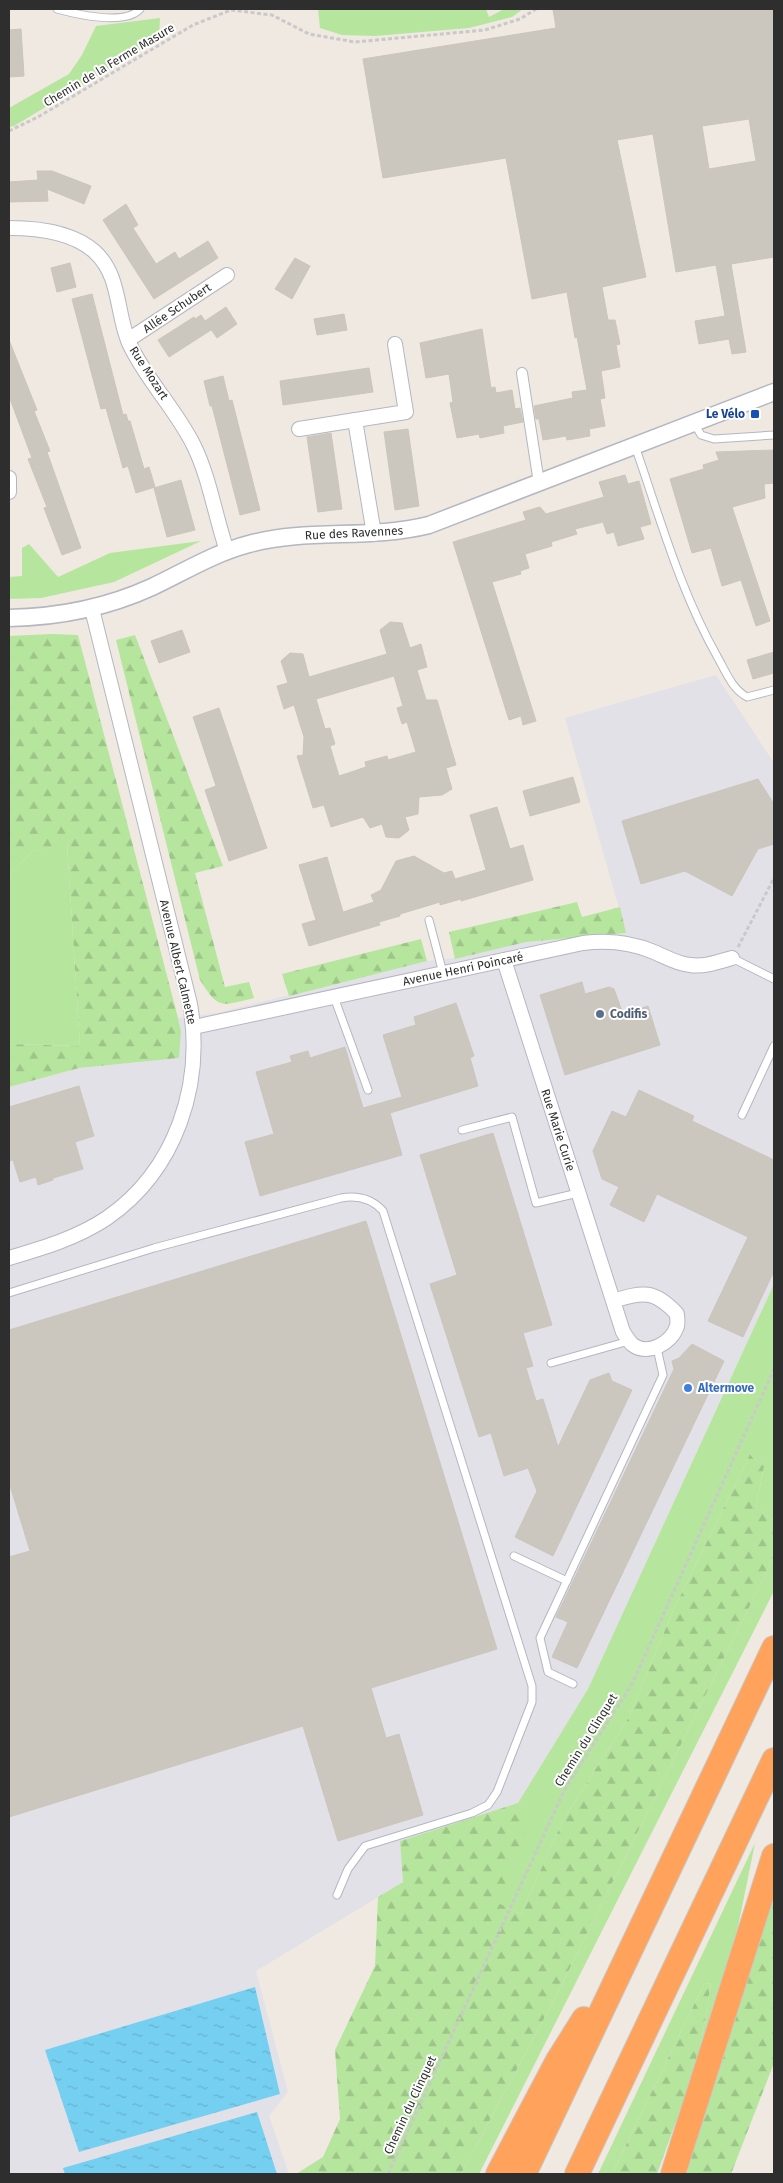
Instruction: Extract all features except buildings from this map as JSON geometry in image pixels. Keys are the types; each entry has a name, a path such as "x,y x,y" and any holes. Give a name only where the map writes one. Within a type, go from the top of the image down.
{"highway":[{"path":"524,2174 774,1648"},
{"path":"577,2174 774,1760"},
{"path":"674,2174 774,1856"},
{"path":"498,2174 569,2041 622,1967"}],"street":[{"name":"Rue Mozart","path":"9,228 38,229 78,241 94,251 112,277 128,340 135,356 193,444 201,461 227,551"},
{"name":"Allée Schubert","path":"128,340 227,275"},
{"path":"299,429 406,412 395,344"},
{"path":"522,374 539,483"},
{"name":"Rue des Ravennes","path":"9,618 51,616 92,609 150,588 227,551 280,538 399,532 429,526 774,392"},
{"path":"355,420 374,534"},
{"path":"9,478 9,492"},
{"name":"Avenue Albert Calmette","path":"9,1258 64,1241 92,1227 119,1208 151,1175 174,1138 186,1106 194,1068 194,1027 92,609"},
{"name":"Avenue Henri Poincaré","path":"194,1027 597,941 632,945 682,964 700,966 732,958"},
{"name":"Rue Marie Curie","path":"504,960 623,1332 629,1340"},
{"path":"613,1301 641,1293 665,1300 677,1314 677,1325 670,1338 657,1348 645,1349 633,1345 629,1340"}],"lane":[{"path":"57,9 84,12 102,17 131,15 140,9"},
{"path":"694,423 701,435 711,438 774,435"},
{"path":"635,446 685,595 724,669 737,689 747,697 774,690"},
{"path":"429,920 443,973"},
{"path":"732,958 774,979"},
{"path":"334,996 368,1090"},
{"path":"742,1115 774,1046"},
{"path":"462,1130 512,1117 536,1203 578,1193"},
{"path":"9,1293 154,1248 341,1198 363,1198 378,1205 384,1211 529,1676 532,1702 497,1792 488,1804 472,1813 365,1846 348,1869 337,1895"},
{"path":"552,1363 629,1340"},
{"path":"573,1684 548,1672 540,1638 663,1375 657,1348"},
{"path":"514,1556 567,1581"}],"path":[{"path":"268,9 272,15"},
{"name":"Chemin de la Ferme Masure","path":"9,131 38,117 192,25 231,10 272,15 309,34 355,42 485,30 520,19 536,9"},
{"path":"732,958 774,878"},
{"name":"Chemin du Clinquet","path":"388,2174 565,1789 632,1684 774,1369"}],"shaded area":[{"path":"716,675 774,763 774,1284 588,1689 518,1803 400,1841 403,1882 256,1971 288,2092 269,2116 289,2174 9,2174 9,1087 79,1068 178,1058 181,1031 178,1018 217,1013 427,961 455,958 525,942 626,933 565,718"}],"green space":[{"path":"318,9 486,9 489,17 504,9 523,9 512,17 469,28 375,36 342,35 320,28"},
{"path":"160,18 159,39 14,126 9,127 9,108 69,74 82,55 96,26"},
{"path":"201,541 114,582 41,598 9,599 9,577 22,576 22,548 29,544 58,577 110,553"},
{"path":"78,635 178,1018 181,1031 179,1058 79,1068 9,1087 9,1044 80,1046 67,844 33,851 9,875 9,636"},
{"path":"135,635 223,866 195,873 225,987 249,982 254,998 234,1003 222,1003 212,997 200,980 116,640"},
{"path":"67,843 80,1046 9,1044 9,875 33,851"},
{"path":"577,902 582,917 620,907 626,933 526,942 455,959 449,932"},
{"path":"421,939 427,961 289,996 282,974"},
{"path":"774,1284 774,1521 756,1508 764,1466 750,1454 672,1613 629,1717 563,1820 521,1914 497,1903 529,1819 518,1803 588,1689"},
{"path":"750,1454 764,1466 756,1508 774,1521 774,1557 555,1998 461,2174 296,2174 323,2157 340,2119 335,2050 375,1966 378,1897 403,1882 400,1841 518,1803 530,1819 498,1903 521,1914 563,1820 629,1717 672,1613"},
{"path":"774,1557 774,1591 479,2174 461,2174 555,1998"},
{"path":"755,1843 732,1956 698,2061 711,1983 704,1984 612,2174 598,2174"},
{"path":"774,1898 774,2063 731,2174 685,2174 758,1935"},
{"path":"711,1983 698,2061 657,2174 612,2174 704,1984"}],"water":[{"path":"255,1987 280,2094 79,2152 45,2050"},
{"path":"257,2112 277,2174 65,2174 63,2168"}],"place":[{"name":"Le Vélo","path":"755,414"},
{"name":"Codifis","path":"600,1014"},
{"name":"Altermove","path":"688,1388"}]}
